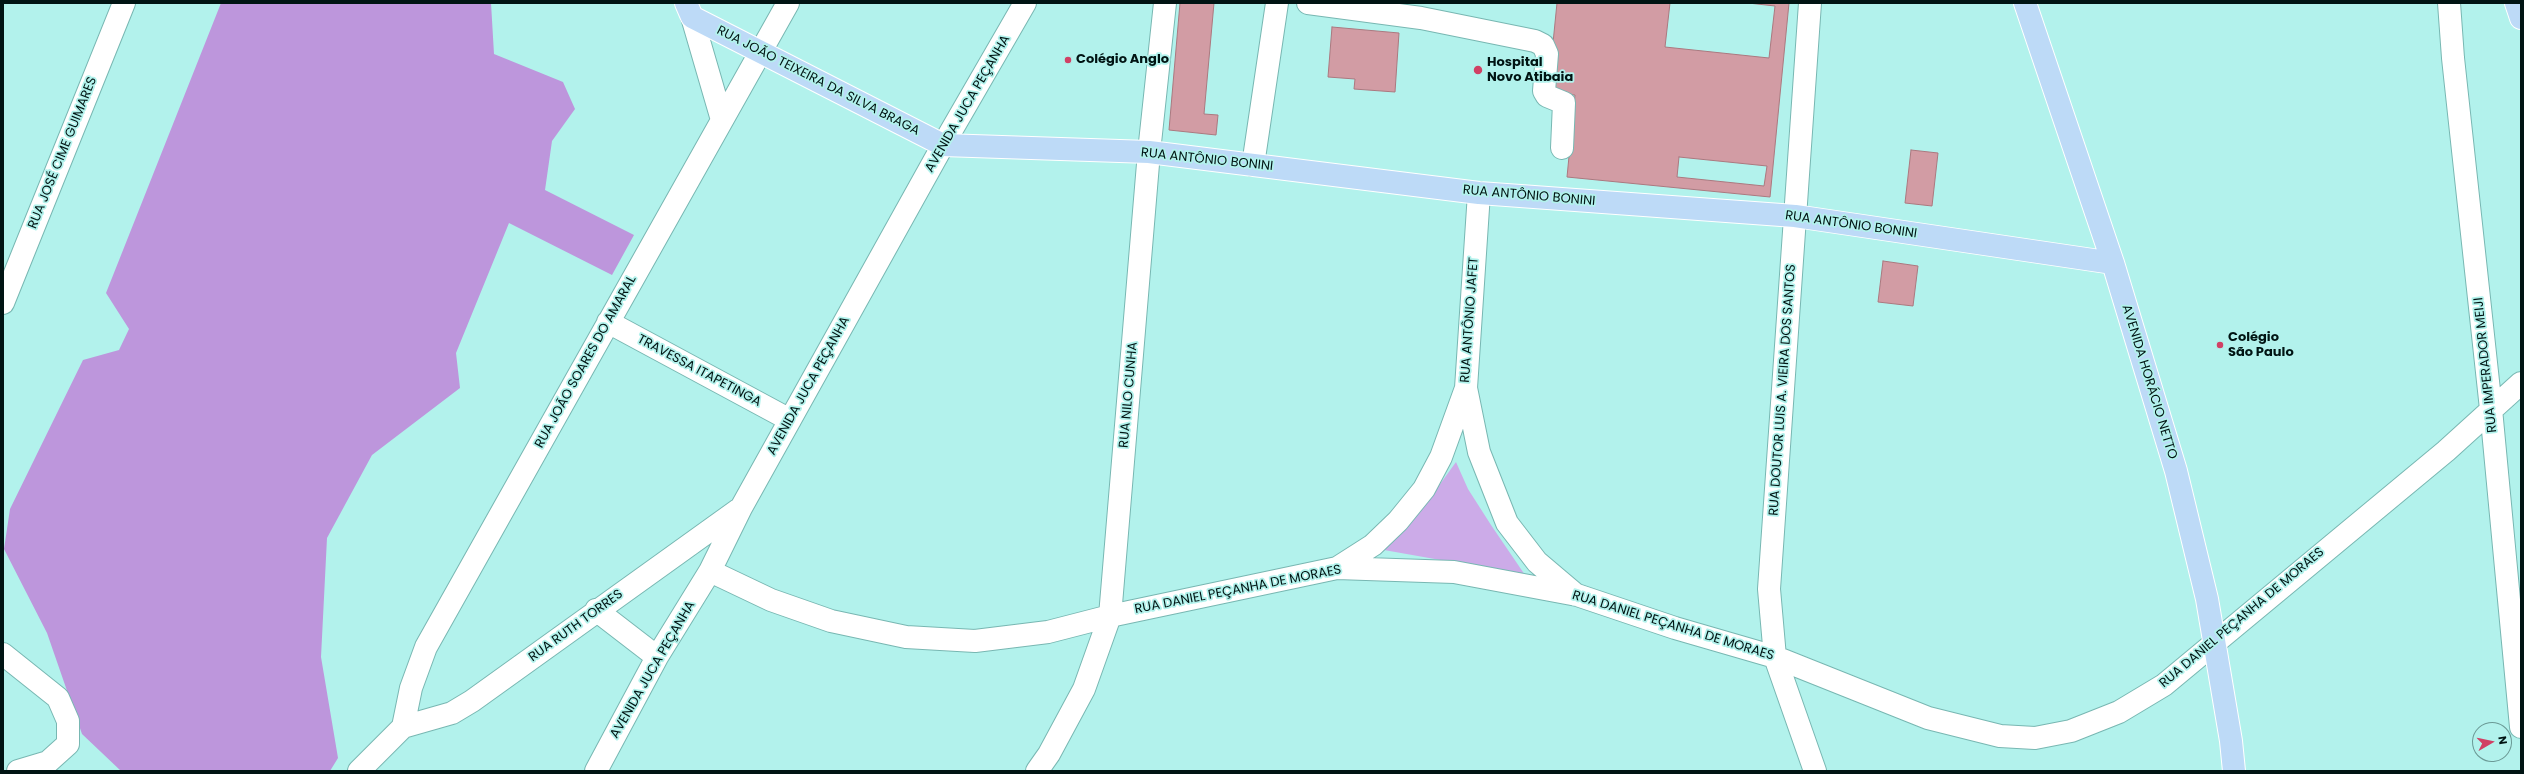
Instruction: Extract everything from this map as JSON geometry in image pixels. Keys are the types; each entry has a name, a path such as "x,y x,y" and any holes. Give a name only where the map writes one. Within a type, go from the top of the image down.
{"main road":[{"name":"AVENIDA HORÁCIO NETTO","path":"2025,3 2113,263 2176,471 2194,538 2214,642 2234,771"},
{"path":"2516,3 2521,18"},
{"name":"RUA JOÃO TEIXEIRA DA SILVA BRAGA","path":"689,10 762,51 943,145"},
{"name":"RUA ANTÔNIO BONINI","path":"943,145 1149,152 1479,193 1796,216 2113,263"}],"street":[{"name":"RUA JOSÉ CIME GUIMARES","path":"3,303 124,3"},
{"name":"RUA JOÃO SOARES DO AMARAL","path":"403,727 411,688 426,647 788,3"},
{"name":"AVENIDA JUCA PEÇANHA","path":"596,771 657,657 710,571 741,508 943,145 1025,3"},
{"name":"RUA NILO CUNHA","path":"1037,771 1084,689 1110,616 1149,152 1165,3"},
{"path":"1253,165 1277,3"},
{"path":"1308,3 1421,18 1535,41 1543,45 1547,54 1544,91 1547,96 1564,103 1562,148"},
{"name":"RUA DOUTOR LUIS A. VIEIRA DOS SANTOS","path":"1810,3 1769,589 1775,657 1814,771"},
{"name":"RUA IMPERADOR MEIJI","path":"2449,3 2453,58 2491,409 2521,727"},
{"path":"689,10 722,120"},
{"name":"RUA ANTÔNIO JAFET","path":"1337,568 1373,545 1398,521 1424,489 1441,458 1466,388 1479,193"},
{"name":"TRAVESSA ITAPETINGA","path":"608,322 790,420"},
{"name":"RUA DANIEL PEÇANHA DE MORAES","path":"710,571 770,600 824,619 906,637 975,641 1048,632 1110,616 1337,568 1454,572 1577,595 1675,628 1775,657 1928,718 2000,736 2035,738 2071,731 2119,712 2164,684 2191,664 2214,642 2446,451 2491,409 2521,384"},
{"path":"1466,388 1479,452 1507,523 1537,562 1577,595"},
{"path":"1441,458 1450,449 1458,446 1479,452"},
{"name":"RUA RUTH TORRES","path":"403,727 452,713 472,701 596,610 741,508"},
{"path":"596,610 657,657"},
{"path":"3,654 58,698 68,721 68,744 48,762 18,771"},
{"path":"359,771 403,727"}],"shaded area":[{"path":"221,3 491,3 494,54 563,82 575,109 552,141 545,190 634,235 612,275 509,223 456,353 460,388 372,455 327,538 321,657 338,758 330,771 121,771 82,734 47,633 4,549 10,509 83,360 119,350 129,329 106,293"},
{"path":"1456,462 1468,489 1525,575 1384,550 1430,498"}],"building":[{"path":"1180,3 1214,3 1204,114 1218,115 1216,135 1169,130"},
{"path":"1557,3 1789,3 1770,197 1567,177 1575,95 1548,93"},
{"path":"1670,3 1748,3 1775,6 1769,58 1665,47"},
{"path":"1332,27 1399,33 1395,92 1354,89 1355,79 1328,77"},
{"path":"1911,150 1938,153 1932,206 1905,203"},
{"path":"1679,157 1767,166 1764,186 1677,177"},
{"path":"1883,261 1918,266 1913,306 1878,302"}],"place":[{"name":"Colégio Anglo","path":"1068,60"},
{"name":"Hospital Novo Atibaia","path":"1478,70"},
{"name":"Colégio São Paulo","path":"2220,345"}]}
